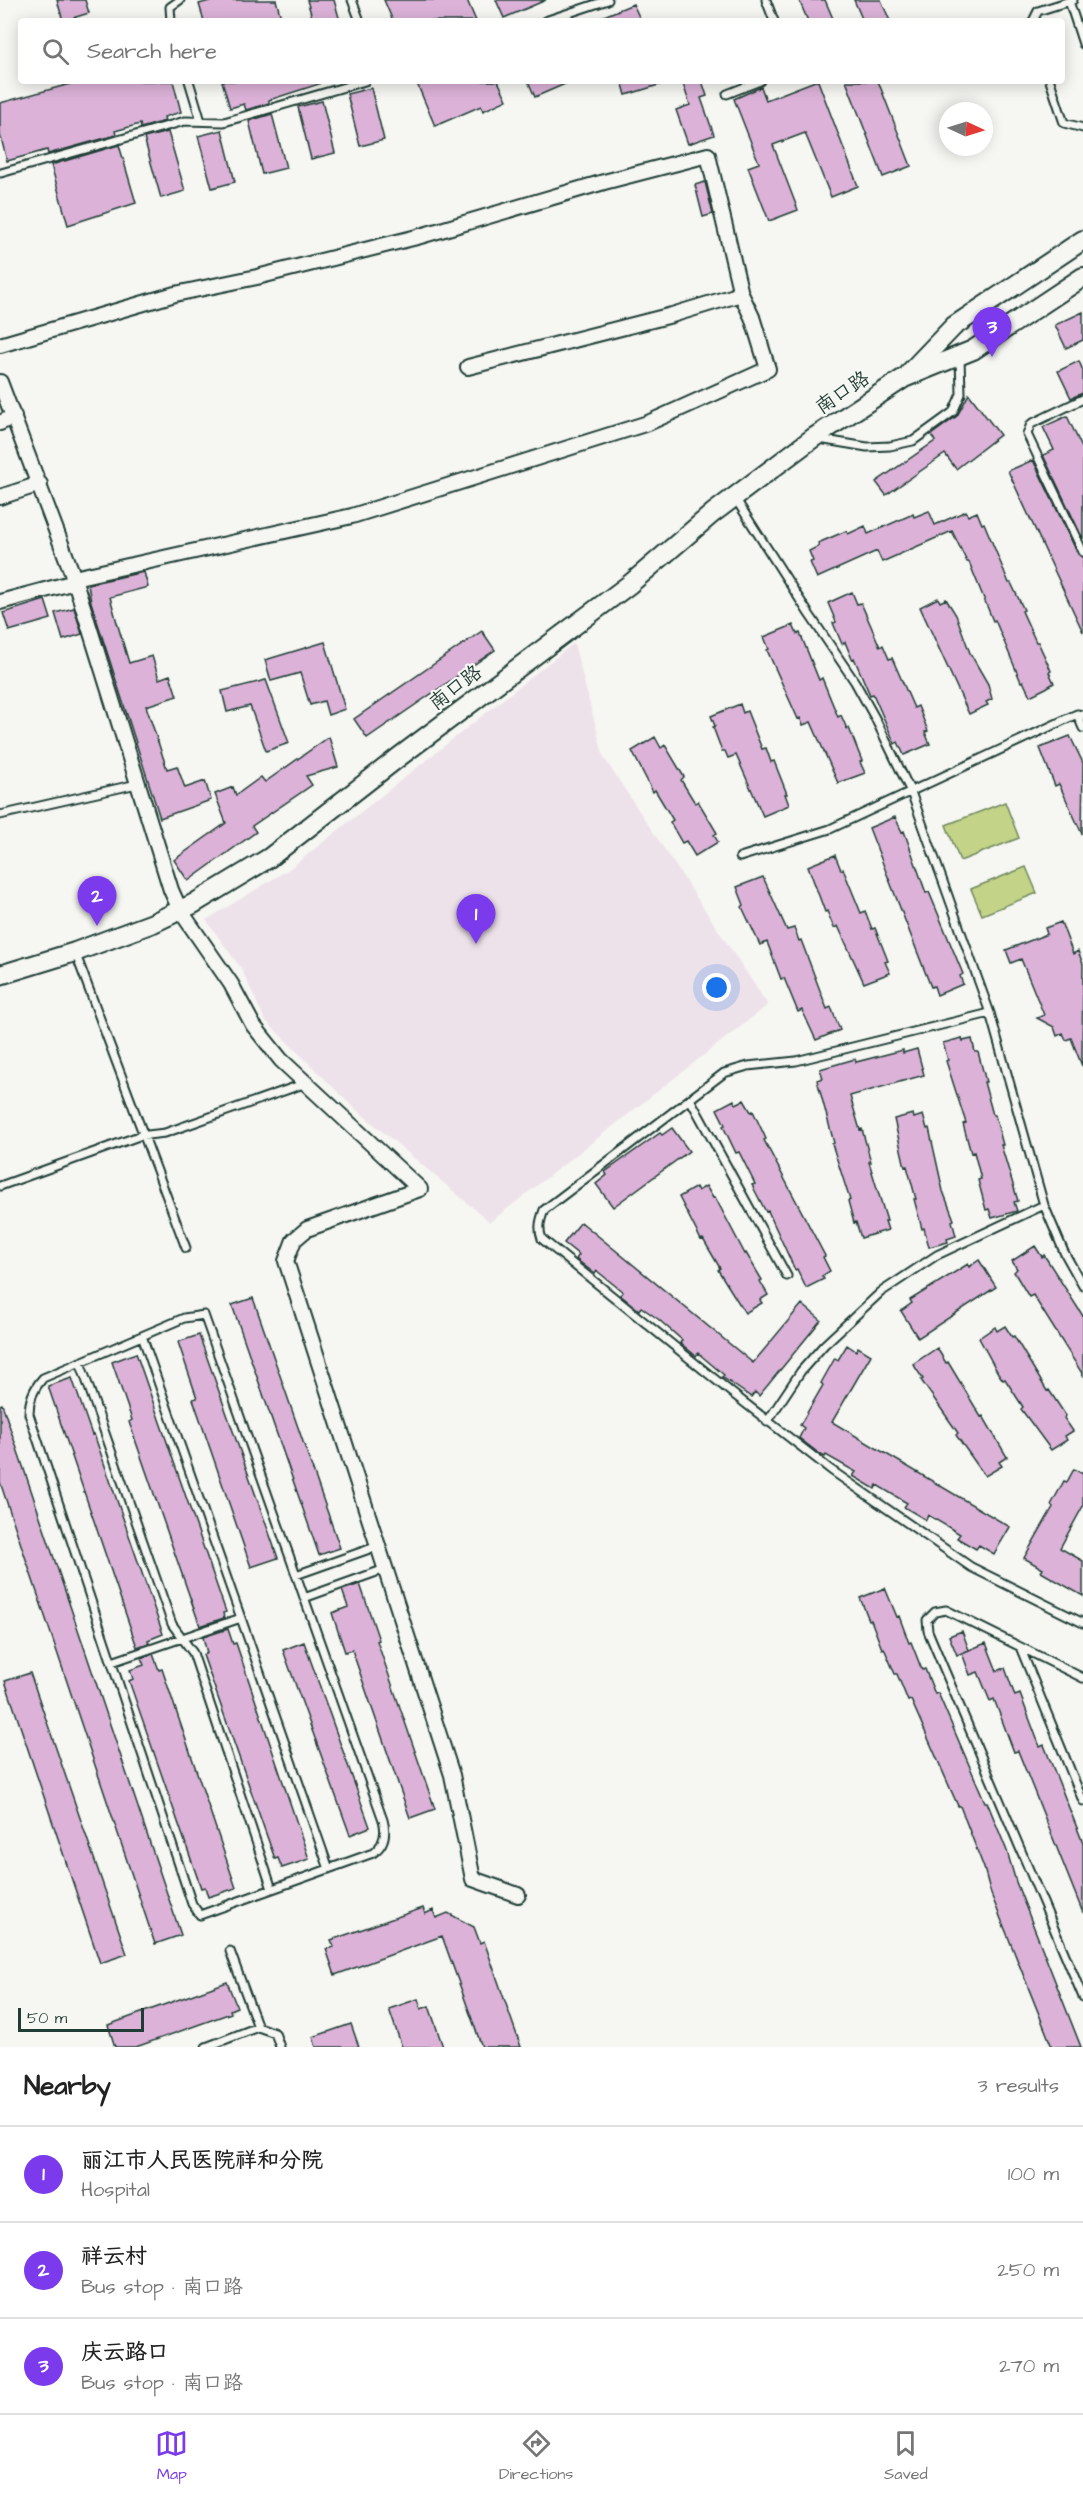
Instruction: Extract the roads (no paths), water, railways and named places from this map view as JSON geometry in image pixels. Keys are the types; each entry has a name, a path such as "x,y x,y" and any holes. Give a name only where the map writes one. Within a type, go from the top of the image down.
{"main road":[{"name":"南口路","path":"904,378 954,326 1083,240"},
{"name":"南口路","path":"0,975 75,952 153,923 232,882 304,833 399,757 630,584 735,496 813,438 904,378 973,350 1083,277"}],"street":[{"path":"0,345 175,294 257,277 417,237 604,182 708,155 741,294 752,317 768,369 648,423 352,516 75,580 0,602"},
{"path":"468,368 672,315 741,294"},
{"path":"0,382 75,580 137,784 171,890 180,910 231,984 253,1025 281,1060 420,1189 307,1229 294,1240 286,1261 452,1775 473,1879 518,1895"},
{"path":"0,423 14,416"},
{"path":"0,497 40,484"}],"lane":[{"path":"171,18 170,7 180,0"},
{"path":"352,0 359,18"},
{"path":"554,18 608,0"},
{"path":"766,0 773,18"},
{"path":"1034,18 1038,11 1071,1 1083,45"},
{"path":"190,84 201,121"},
{"path":"1,174 185,121 224,122 355,84"},
{"path":"727,94 752,84"},
{"path":"1051,84 1064,123 1083,128"},
{"path":"813,438 867,447 890,446 913,441 953,412 961,394 959,355"},
{"path":"1083,399 1031,424 1027,434 1083,552"},
{"path":"735,496 855,682 911,792 990,1013 1044,1205 1064,1251 1083,1286"},
{"path":"740,857 830,829 1080,714 1083,728"},
{"path":"0,815 137,784"},
{"path":"75,952 186,1248"},
{"path":"990,1013 796,1061 736,1069 724,1073 544,1210 540,1221 540,1233 542,1239 767,1422 831,1470 971,1567 1083,1623"},
{"path":"0,1186 144,1136 165,1133 306,1083"},
{"path":"690,1099 787,1276"},
{"path":"767,1422 801,1371 816,1353 849,1319 881,1292 937,1255 1044,1205"},
{"path":"204,1315 385,1827 384,1840 373,1853 200,1915 192,1904 29,1414 32,1394 43,1378 80,1362 184,1318 204,1315"},
{"path":"142,1336 329,1869"},
{"path":"80,1362 172,1624 193,1653 272,1889"},
{"path":"296,1575 378,1546"},
{"path":"304,1598 386,1569"},
{"path":"1083,1678 946,1611 935,1612 927,1620 928,1631 1083,1997"},
{"path":"112,1662 241,1618"},
{"path":"1020,1647 1083,1801"},
{"path":"230,1951 258,2027"},
{"path":"1074,1976 1083,1972"},
{"path":"206,2047 258,2027 274,2033 279,2047"}],"place":[{"name":"庆云路口","path":"992,357"},
{"name":"祥云村","path":"97,926"},
{"name":"丽江市人民医院祥和分院","path":"476,944"}]}
